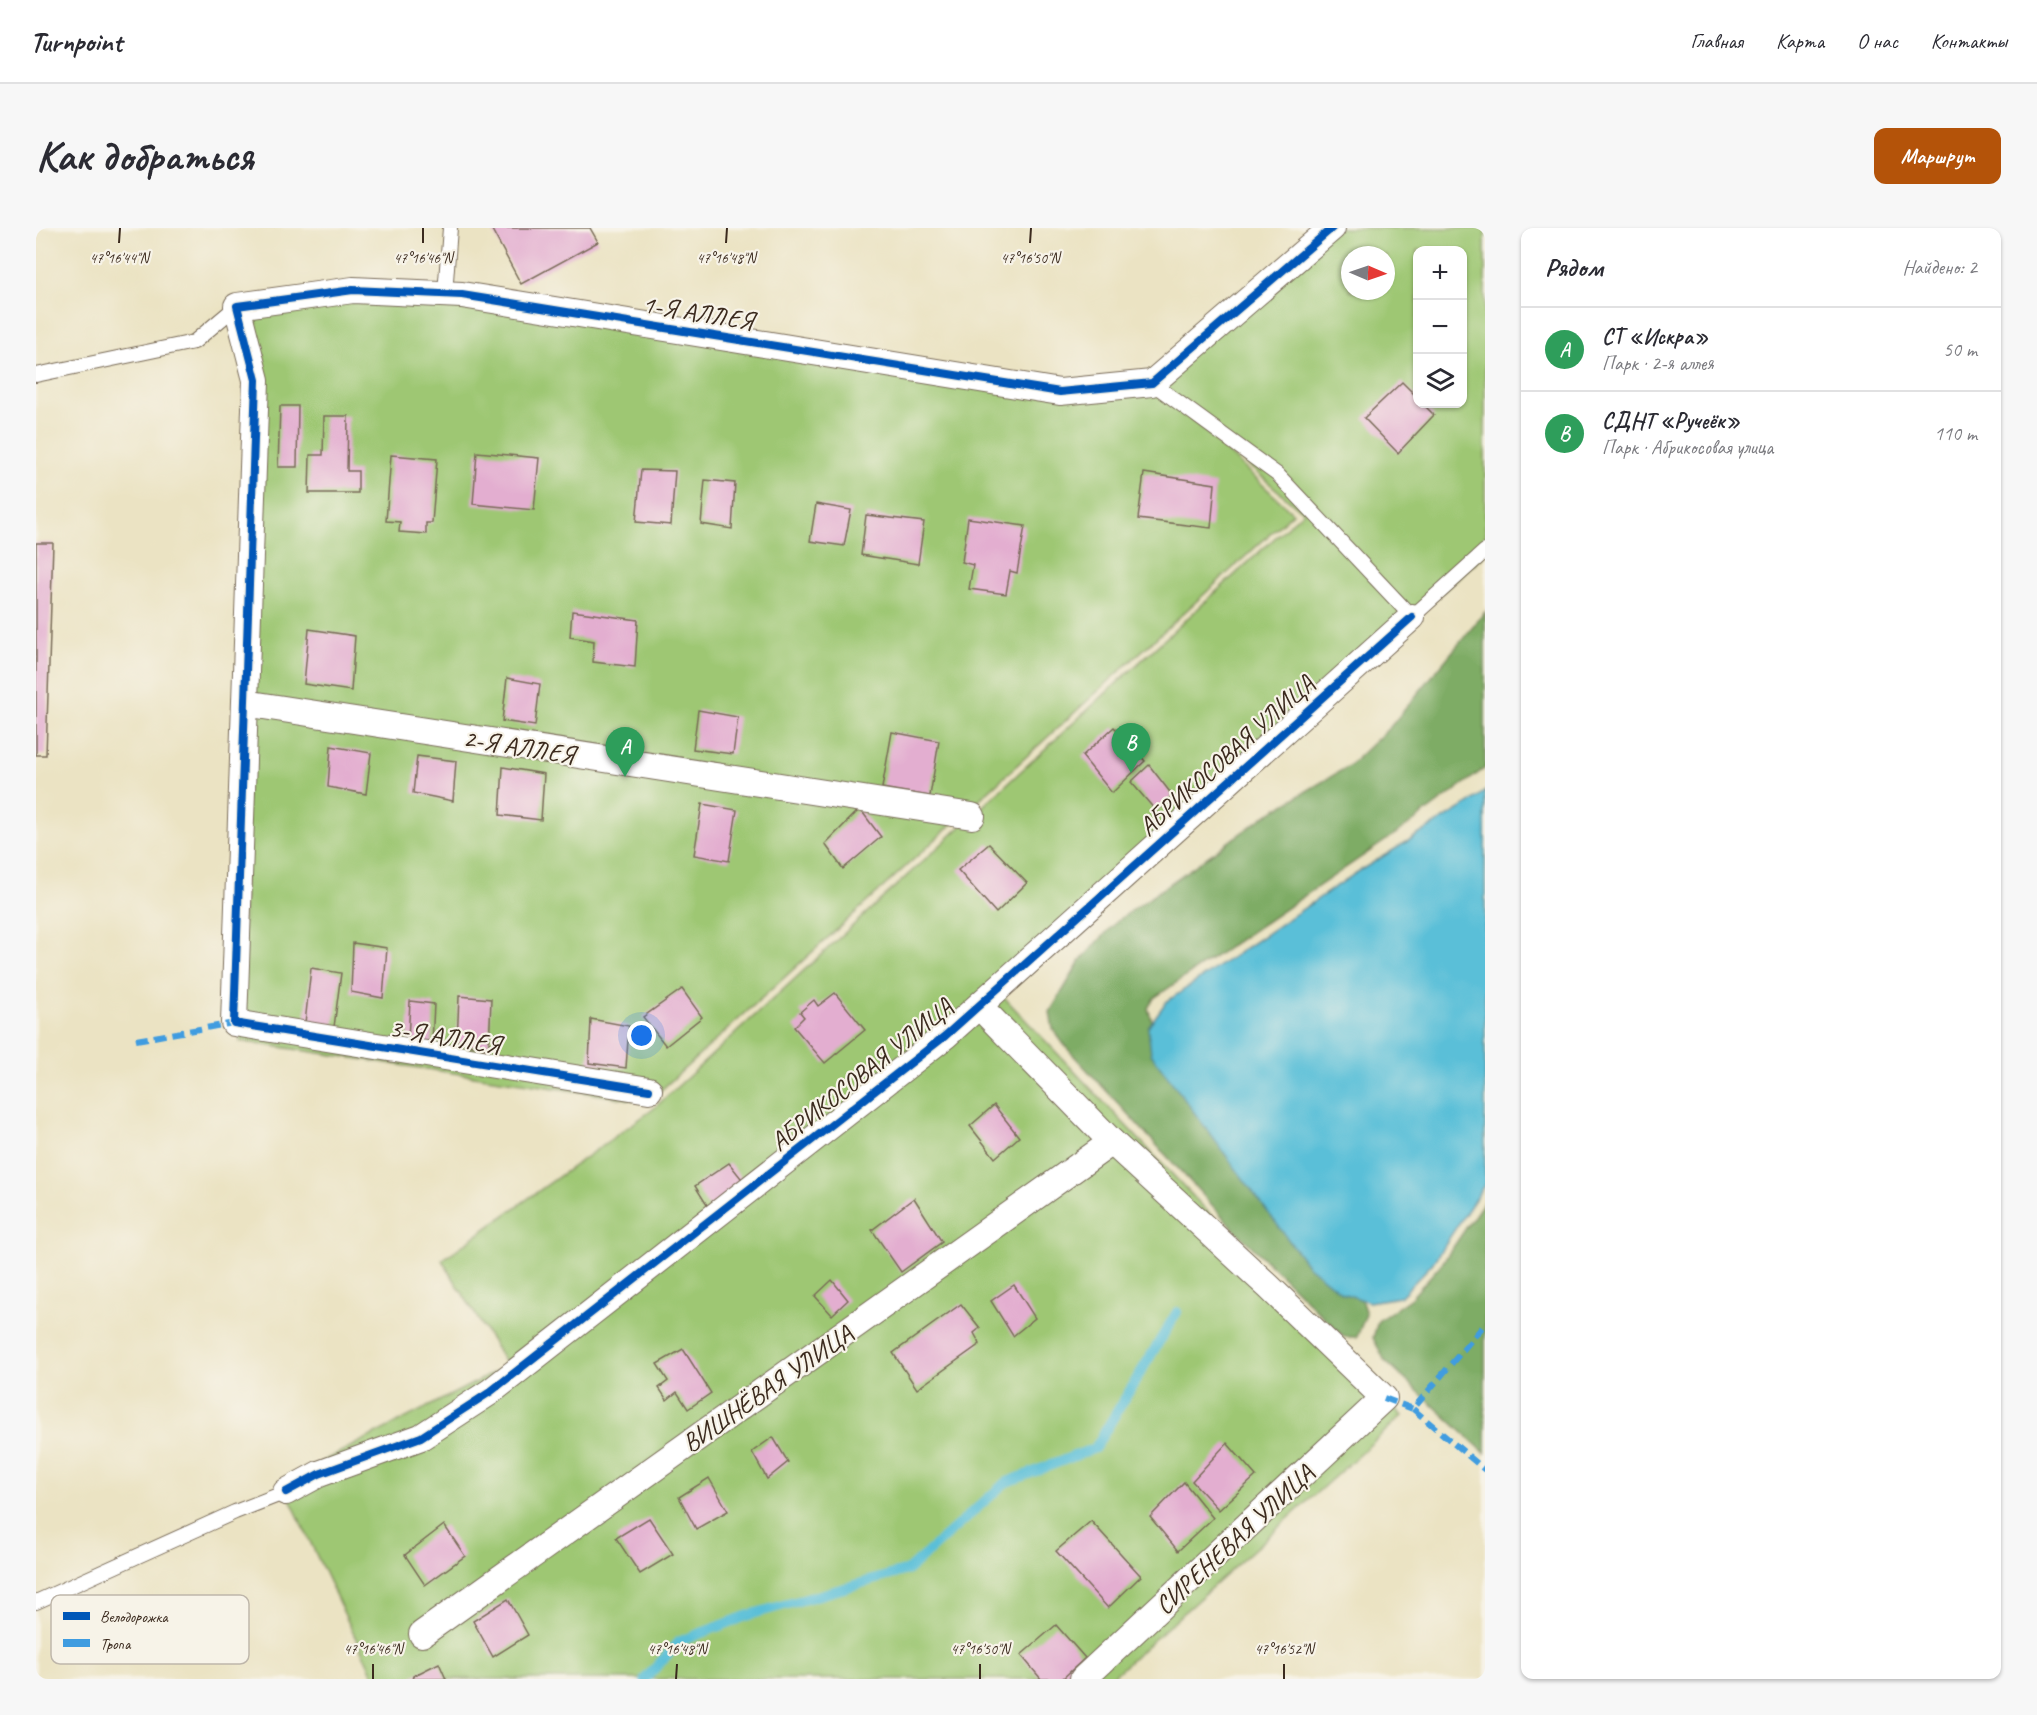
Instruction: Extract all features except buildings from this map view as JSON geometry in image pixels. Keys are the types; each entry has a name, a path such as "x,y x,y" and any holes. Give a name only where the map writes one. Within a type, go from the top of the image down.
{"street":[{"path":"1152,383 1332,228"},
{"name":"1-Я АЛЛЕЯ","path":"237,306 353,290 445,294 1060,392 1152,383"},
{"path":"237,306 256,380 245,703"},
{"name":"АБРИКОСОВАЯ УЛИЦА","path":"286,1492 319,1474 421,1437 490,1392 945,1036 1412,617"},
{"name":"2-Я АЛЛЕЯ","path":"245,703 972,816"},
{"name":"3-Я АЛЛЕЯ","path":"245,703 234,1023 649,1090"},
{"path":"979,1005 1112,1142"},
{"name":"СИРЕНЕВАЯ УЛИЦА","path":"1083,1679 1384,1398 1269,1287 1112,1142"},
{"name":"ВИШНЁВАЯ УЛИЦА","path":"422,1634 1112,1142"}],"lane":[{"path":"445,294 450,228"},
{"path":"36,375 194,342 237,306"},
{"path":"1152,383 1278,475 1412,617 1485,551"},
{"path":"51,1595 235,1512 286,1492"},
{"path":"36,1602 51,1595"}],"green space":[{"path":"1332,228 1485,228 1485,554 999,992 1402,1416 1110,1679 375,1679 282,1482 507,1366 442,1260 652,1110 1303,512 1169,398 1293,513 648,1102 240,1041 258,399 242,309 445,294 1060,392 1152,383"},
{"path":"1485,612 1485,768 1413,822 1154,998 1148,1008 1157,1037 1357,1287 1366,1314 1357,1337 1344,1337 1235,1230 1065,1046 1053,1029 1050,1012 1081,960 1117,921 1268,814 1349,766 1391,726"},
{"path":"1485,1200 1485,1453 1385,1361 1373,1338 1378,1321 1411,1298 1443,1262"}],"water":[{"path":"1485,791 1485,1184 1432,1264 1400,1297 1369,1302 1342,1293 1307,1265 1151,1054 1148,1027 1166,1002 1356,873 1470,803"}],"waterway":[{"path":"645,1679 680,1641 749,1615 908,1570 1005,1483 1095,1448 1177,1312"}],"marked path":[{"path":"136,1040 234,1023"},
{"path":"1384,1398 1413,1409 1485,1324"},
{"path":"1413,1409 1485,1470"}],"cycle path":[{"path":"649,1090 234,1023 256,380 237,306 353,290 462,295 1060,392 1152,383 1332,228"},
{"path":"286,1492 319,1474 421,1437 490,1392 945,1036 1412,617"}],"place":[{"name":"СДНТ «Ручеёк»","path":"1131,773"},
{"name":"СТ «Искра»","path":"625,777"}]}
